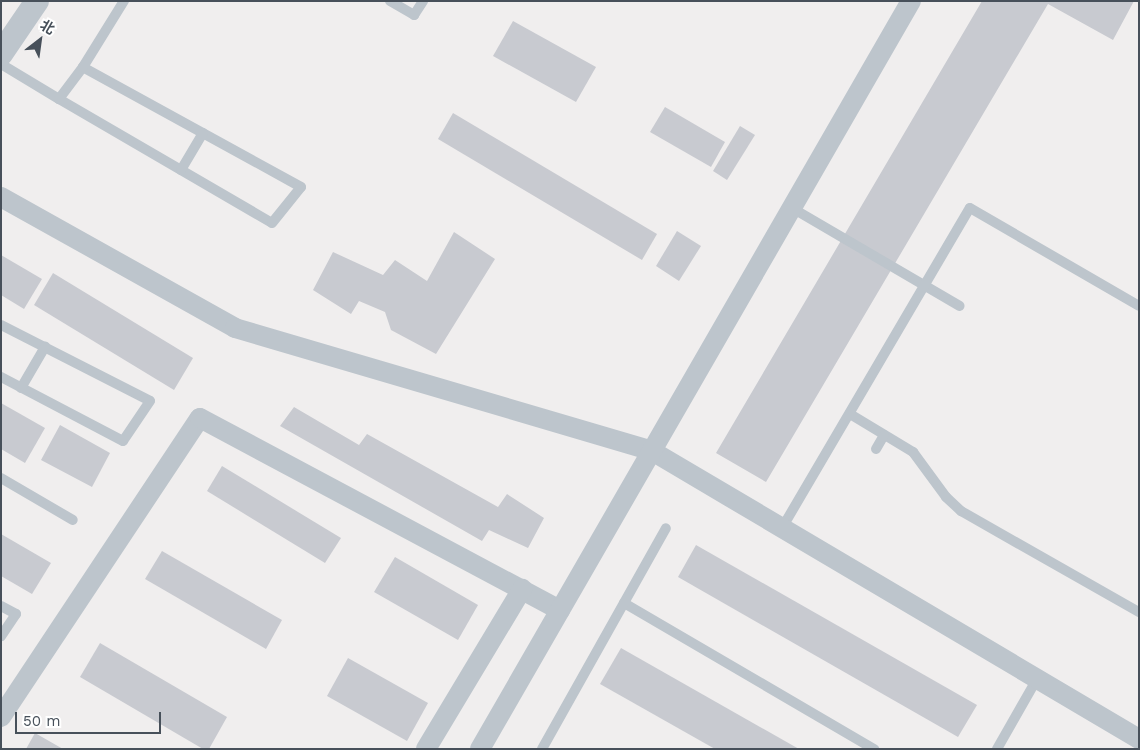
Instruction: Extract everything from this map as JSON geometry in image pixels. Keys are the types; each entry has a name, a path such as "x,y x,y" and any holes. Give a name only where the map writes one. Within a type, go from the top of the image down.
{"street":[{"path":"1,54 37,1"},
{"path":"480,749 911,1"},
{"path":"1,196 235,328 652,451 1139,739"},
{"path":"1,717 200,418 560,610"},
{"path":"426,749 522,589"}],"lane":[{"path":"59,98 82,67 124,1"},
{"path":"390,1 414,14 423,1"},
{"path":"1,64 272,223 301,187 82,67"},
{"path":"181,170 203,133"},
{"path":"792,208 960,306"},
{"path":"782,528 926,286 970,208 1139,306"},
{"path":"1,325 150,401 123,441 1,377"},
{"path":"22,388 45,347"},
{"path":"850,414 913,452 946,497 961,511 1139,612"},
{"path":"876,449 884,435"},
{"path":"1,478 73,520"},
{"path":"542,749 666,528"},
{"path":"624,603 874,749"},
{"path":"1,606 16,614 1,636"},
{"path":"997,749 1037,679"}],"building":[{"path":"982,1 1134,1 1113,40 1048,4 766,482 716,453"},
{"path":"513,21 596,67 576,102 493,56"},
{"path":"665,107 725,142 711,167 650,132"},
{"path":"453,113 657,234 642,260 438,139"},
{"path":"740,126 755,135 727,180 713,171"},
{"path":"677,231 701,246 679,281 656,266"},
{"path":"454,232 495,259 436,354 391,330 385,312 359,301 351,314 313,290 333,252 383,275 395,260 427,281"},
{"path":"1,255 42,279 24,309 1,295"},
{"path":"53,273 193,358 174,390 34,305"},
{"path":"1,403 45,428 25,463 1,449"},
{"path":"294,407 359,445 367,434 498,507 507,494 544,518 528,548 489,530 482,541 280,426"},
{"path":"60,425 110,453 92,487 41,460"},
{"path":"222,466 341,538 325,563 207,491"},
{"path":"1,534 51,563 32,594 1,576"},
{"path":"696,545 977,705 958,737 678,577"},
{"path":"162,551 282,620 266,649 145,579"},
{"path":"395,557 478,605 458,640 374,592"},
{"path":"100,643 227,717 209,749 203,749 80,677"},
{"path":"621,648 799,749 715,749 600,684"},
{"path":"348,658 428,703 407,741 327,696"},
{"path":"35,733 63,749 26,749"}]}
